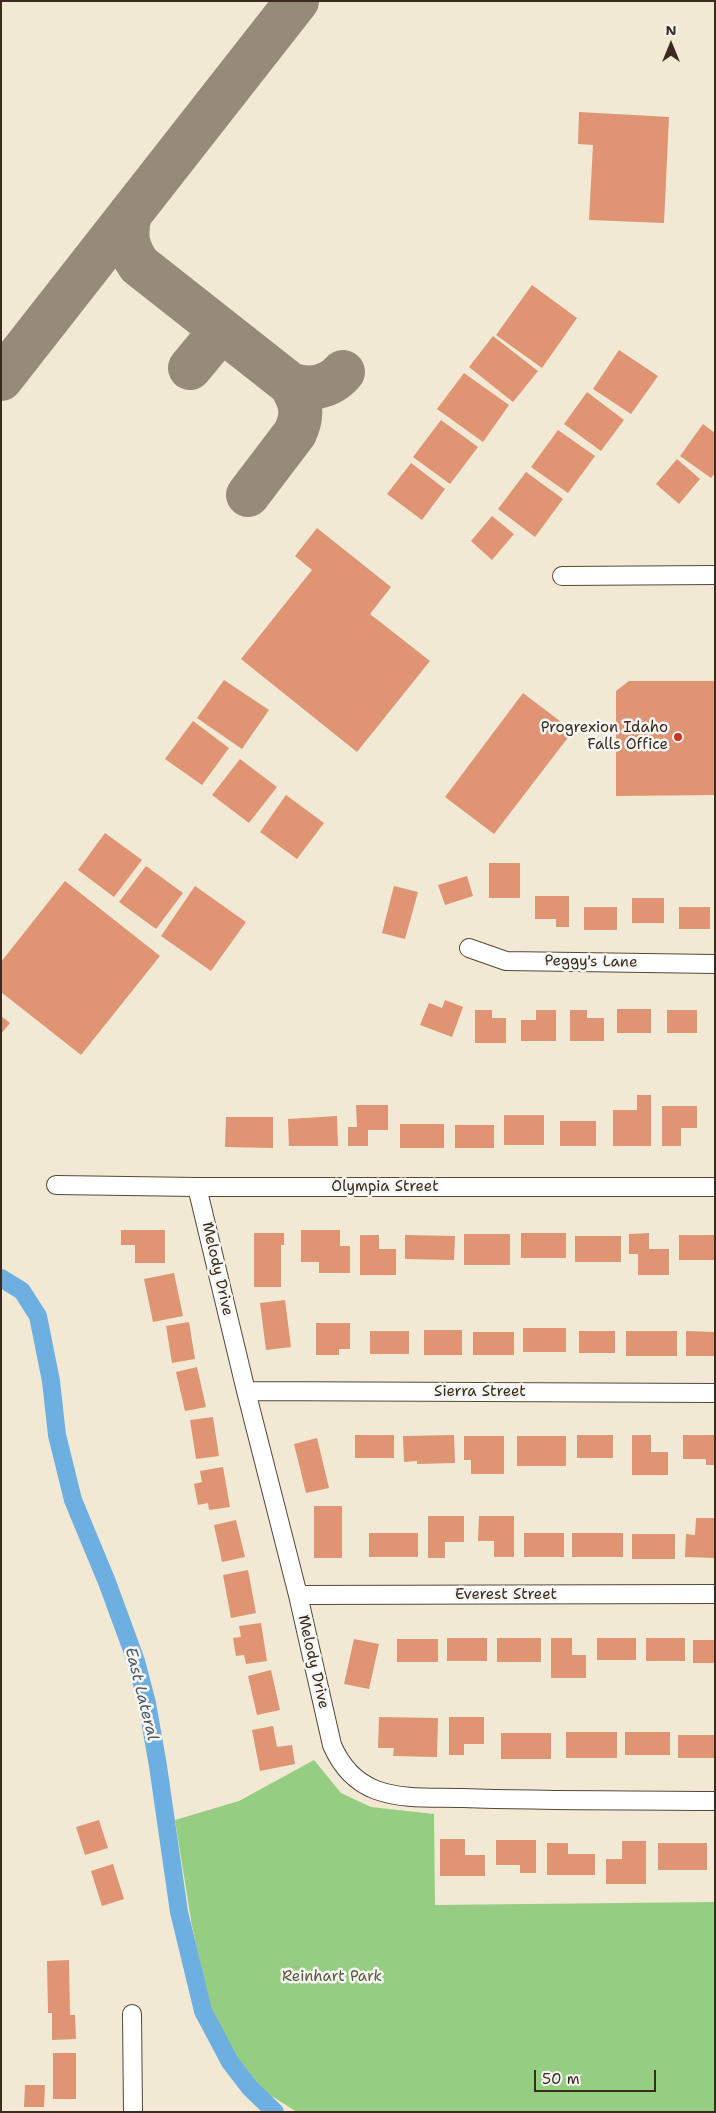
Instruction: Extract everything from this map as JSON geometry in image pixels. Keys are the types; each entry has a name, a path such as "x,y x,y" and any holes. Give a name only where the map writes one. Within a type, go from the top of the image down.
{"street":[{"path":"562,576 715,576"},
{"name":"Peggy's Lane","path":"469,948 506,961 715,964"},
{"name":"Olympia Street","path":"56,1185 197,1187 715,1187"},
{"name":"Melody Drive","path":"197,1187 298,1595 332,1746 338,1760 363,1784 400,1795 499,1799 715,1801"},
{"name":"Sierra Street","path":"246,1391 715,1393"},
{"name":"Everest Street","path":"298,1595 715,1594"},
{"path":"132,2014 133,2112"}],"green space":[{"name":"Reinhart Park","path":"314,1760 341,1793 371,1807 434,1814 435,1905 715,1902 715,2112 297,2112 262,2090 216,2034 192,1926 175,1820 239,1801"}],"building":[{"path":"579,112 669,117 664,223 589,220 593,145 578,144"},
{"path":"532,285 577,318 542,368 496,335"},
{"path":"493,336 538,371 513,402 469,367"},
{"path":"619,350 658,376 631,414 593,389"},
{"path":"464,373 509,405 483,442 437,409"},
{"path":"587,392 624,420 601,451 564,424"},
{"path":"441,420 478,447 450,484 413,457"},
{"path":"703,424 715,433 715,473 711,478 680,456"},
{"path":"558,430 595,456 568,493 531,467"},
{"path":"677,459 700,479 679,504 656,484"},
{"path":"411,463 445,489 422,520 387,494"},
{"path":"526,472 563,499 535,537 498,509"},
{"path":"492,516 514,534 492,560 471,541"},
{"path":"317,528 391,587 370,614 430,661 357,752 241,659 312,570 295,556"},
{"path":"224,680 269,710 242,749 197,718"},
{"path":"629,681 715,681 715,795 616,796 616,691"},
{"path":"523,693 573,731 494,834 445,797"},
{"path":"193,721 229,748 202,785 165,759"},
{"path":"240,759 277,787 249,823 212,795"},
{"path":"286,795 324,823 297,859 260,832"},
{"path":"105,833 142,860 114,897 78,870"},
{"path":"489,863 520,863 520,898 489,898"},
{"path":"146,866 183,893 156,929 119,902"},
{"path":"467,876 473,896 445,905 438,885"},
{"path":"65,881 160,956 81,1055 1,992 1,962"},
{"path":"195,886 246,922 211,971 161,936"},
{"path":"394,886 418,892 405,939 382,933"},
{"path":"535,896 569,896 569,927 556,927 556,919 535,919"},
{"path":"632,898 664,898 664,923 632,923"},
{"path":"584,907 617,907 617,930 584,930"},
{"path":"679,907 710,907 710,929 679,929"},
{"path":"445,1000 463,1007 452,1037 420,1025 429,1003 442,1008"},
{"path":"617,1009 651,1009 651,1033 617,1033"},
{"path":"475,1010 492,1010 492,1018 506,1018 506,1043 475,1043"},
{"path":"536,1010 556,1010 556,1041 521,1041 521,1020 536,1020"},
{"path":"570,1010 587,1010 587,1018 604,1018 604,1041 570,1041"},
{"path":"667,1010 697,1010 697,1033 667,1033"},
{"path":"1,1016 10,1023 1,1034"},
{"path":"637,1095 651,1095 651,1146 613,1146 613,1110 637,1110"},
{"path":"356,1105 388,1105 388,1130 368,1130 368,1146 348,1146 348,1127 357,1127"},
{"path":"662,1106 697,1106 697,1128 681,1128 681,1146 662,1146"},
{"path":"504,1115 544,1115 544,1145 504,1145"},
{"path":"337,1116 338,1146 289,1146 288,1119"},
{"path":"226,1117 273,1117 273,1148 225,1147"},
{"path":"560,1121 596,1121 596,1146 560,1146"},
{"path":"400,1124 444,1124 444,1148 400,1148"},
{"path":"455,1125 494,1125 494,1148 455,1148"},
{"path":"121,1230 165,1230 165,1263 135,1263 135,1245 121,1245"},
{"path":"301,1230 340,1230 340,1246 350,1246 350,1273 319,1273 319,1262 301,1262"},
{"path":"254,1233 284,1233 284,1245 281,1245 281,1287 254,1287"},
{"path":"521,1233 566,1233 566,1258 521,1258"},
{"path":"649,1233 649,1249 669,1249 669,1275 638,1275 638,1254 629,1254 629,1234"},
{"path":"464,1234 510,1234 510,1265 464,1265"},
{"path":"360,1235 379,1235 379,1249 396,1249 396,1275 360,1275"},
{"path":"405,1235 455,1236 454,1260 405,1259"},
{"path":"679,1235 715,1235 715,1260 679,1260"},
{"path":"575,1236 621,1236 621,1262 575,1262"},
{"path":"174,1273 183,1316 153,1322 144,1279"},
{"path":"285,1300 291,1347 266,1350 260,1303"},
{"path":"189,1322 195,1359 172,1363 166,1326"},
{"path":"316,1323 350,1323 350,1349 339,1349 339,1355 316,1355"},
{"path":"523,1328 566,1328 566,1352 523,1352"},
{"path":"424,1330 462,1330 462,1355 424,1355"},
{"path":"370,1331 409,1331 409,1354 370,1354"},
{"path":"579,1331 615,1331 615,1353 579,1353"},
{"path":"626,1331 677,1331 677,1356 626,1356"},
{"path":"686,1331 715,1332 715,1356 686,1356"},
{"path":"473,1332 514,1332 514,1355 473,1355"},
{"path":"197,1367 206,1407 185,1411 176,1372"},
{"path":"213,1417 219,1456 196,1459 190,1420"},
{"path":"355,1435 394,1435 394,1458 355,1458"},
{"path":"454,1435 455,1463 417,1464 417,1461 404,1462 403,1436"},
{"path":"577,1435 613,1435 613,1458 577,1458"},
{"path":"632,1435 651,1435 651,1452 668,1452 668,1475 632,1475"},
{"path":"683,1435 715,1435 715,1465 706,1465 706,1459 683,1459"},
{"path":"464,1436 504,1436 504,1474 471,1474 471,1460 464,1460"},
{"path":"517,1436 566,1436 566,1466 517,1466"},
{"path":"317,1438 329,1488 306,1493 294,1444"},
{"path":"223,1467 230,1507 209,1510 208,1503 198,1505 194,1484 202,1482 200,1471"},
{"path":"314,1506 342,1506 342,1558 314,1558"},
{"path":"428,1516 464,1516 464,1542 445,1542 445,1558 428,1558"},
{"path":"479,1516 514,1516 514,1557 494,1557 494,1541 478,1541"},
{"path":"696,1518 715,1518 715,1558 685,1557 686,1534 695,1535"},
{"path":"236,1520 245,1557 222,1562 214,1525"},
{"path":"369,1533 418,1533 418,1557 369,1557"},
{"path":"524,1533 564,1533 564,1557 524,1557"},
{"path":"572,1533 623,1533 623,1557 572,1557"},
{"path":"632,1534 675,1534 675,1559 632,1559"},
{"path":"248,1570 256,1613 231,1618 223,1575"},
{"path":"261,1623 267,1661 246,1664 244,1655 236,1656 233,1638 241,1637 239,1626"},
{"path":"447,1638 487,1638 487,1661 447,1661"},
{"path":"497,1638 541,1638 541,1662 497,1662"},
{"path":"551,1638 572,1638 572,1655 586,1655 586,1678 551,1678"},
{"path":"597,1638 636,1638 636,1660 597,1660"},
{"path":"646,1638 685,1638 685,1661 646,1661"},
{"path":"354,1639 379,1644 369,1689 344,1684"},
{"path":"397,1639 438,1639 438,1662 397,1662"},
{"path":"693,1640 715,1640 715,1663 693,1663"},
{"path":"271,1670 280,1710 257,1715 248,1676"},
{"path":"379,1717 438,1718 437,1757 393,1756 394,1748 378,1748"},
{"path":"449,1717 484,1717 484,1744 464,1744 464,1755 449,1755"},
{"path":"273,1726 277,1747 292,1745 295,1764 260,1771 252,1730"},
{"path":"566,1732 617,1732 617,1758 566,1758"},
{"path":"625,1732 670,1732 670,1755 625,1755"},
{"path":"501,1733 551,1733 551,1759 501,1759"},
{"path":"678,1735 715,1735 715,1758 678,1758"},
{"path":"99,1820 108,1848 85,1855 76,1827"},
{"path":"440,1839 465,1839 465,1855 485,1855 485,1876 440,1876"},
{"path":"496,1840 536,1840 536,1873 520,1873 520,1865 496,1865"},
{"path":"622,1841 646,1841 646,1884 606,1884 606,1859 622,1859"},
{"path":"547,1843 568,1843 568,1854 595,1854 595,1875 547,1875"},
{"path":"658,1843 707,1843 707,1870 658,1870"},
{"path":"113,1864 124,1899 102,1906 91,1871"},
{"path":"69,1960 70,2015 75,2015 76,2039 52,2040 52,2013 48,2013 47,1961"},
{"path":"53,2053 76,2053 76,2099 53,2099"},
{"path":"25,2085 45,2085 44,2107 24,2107"}],"waterway":[{"name":"East Lateral","path":"1,1278 22,1291 38,1316 51,1381 57,1435 73,1500 107,1582 136,1661 147,1703 158,1766 179,1912 203,2011 230,2062 250,2088 275,2112"}],"taxiway":[{"path":"1,379 297,1"},
{"path":"130,214 128,241 139,265 290,384 297,396 300,420 295,433 248,495"},
{"path":"190,368 214,339 216,334 214,324"},
{"path":"290,384 319,387 332,382 343,372"}],"place":[{"name":"Progrexion Idaho Falls Office","path":"678,737"}]}
